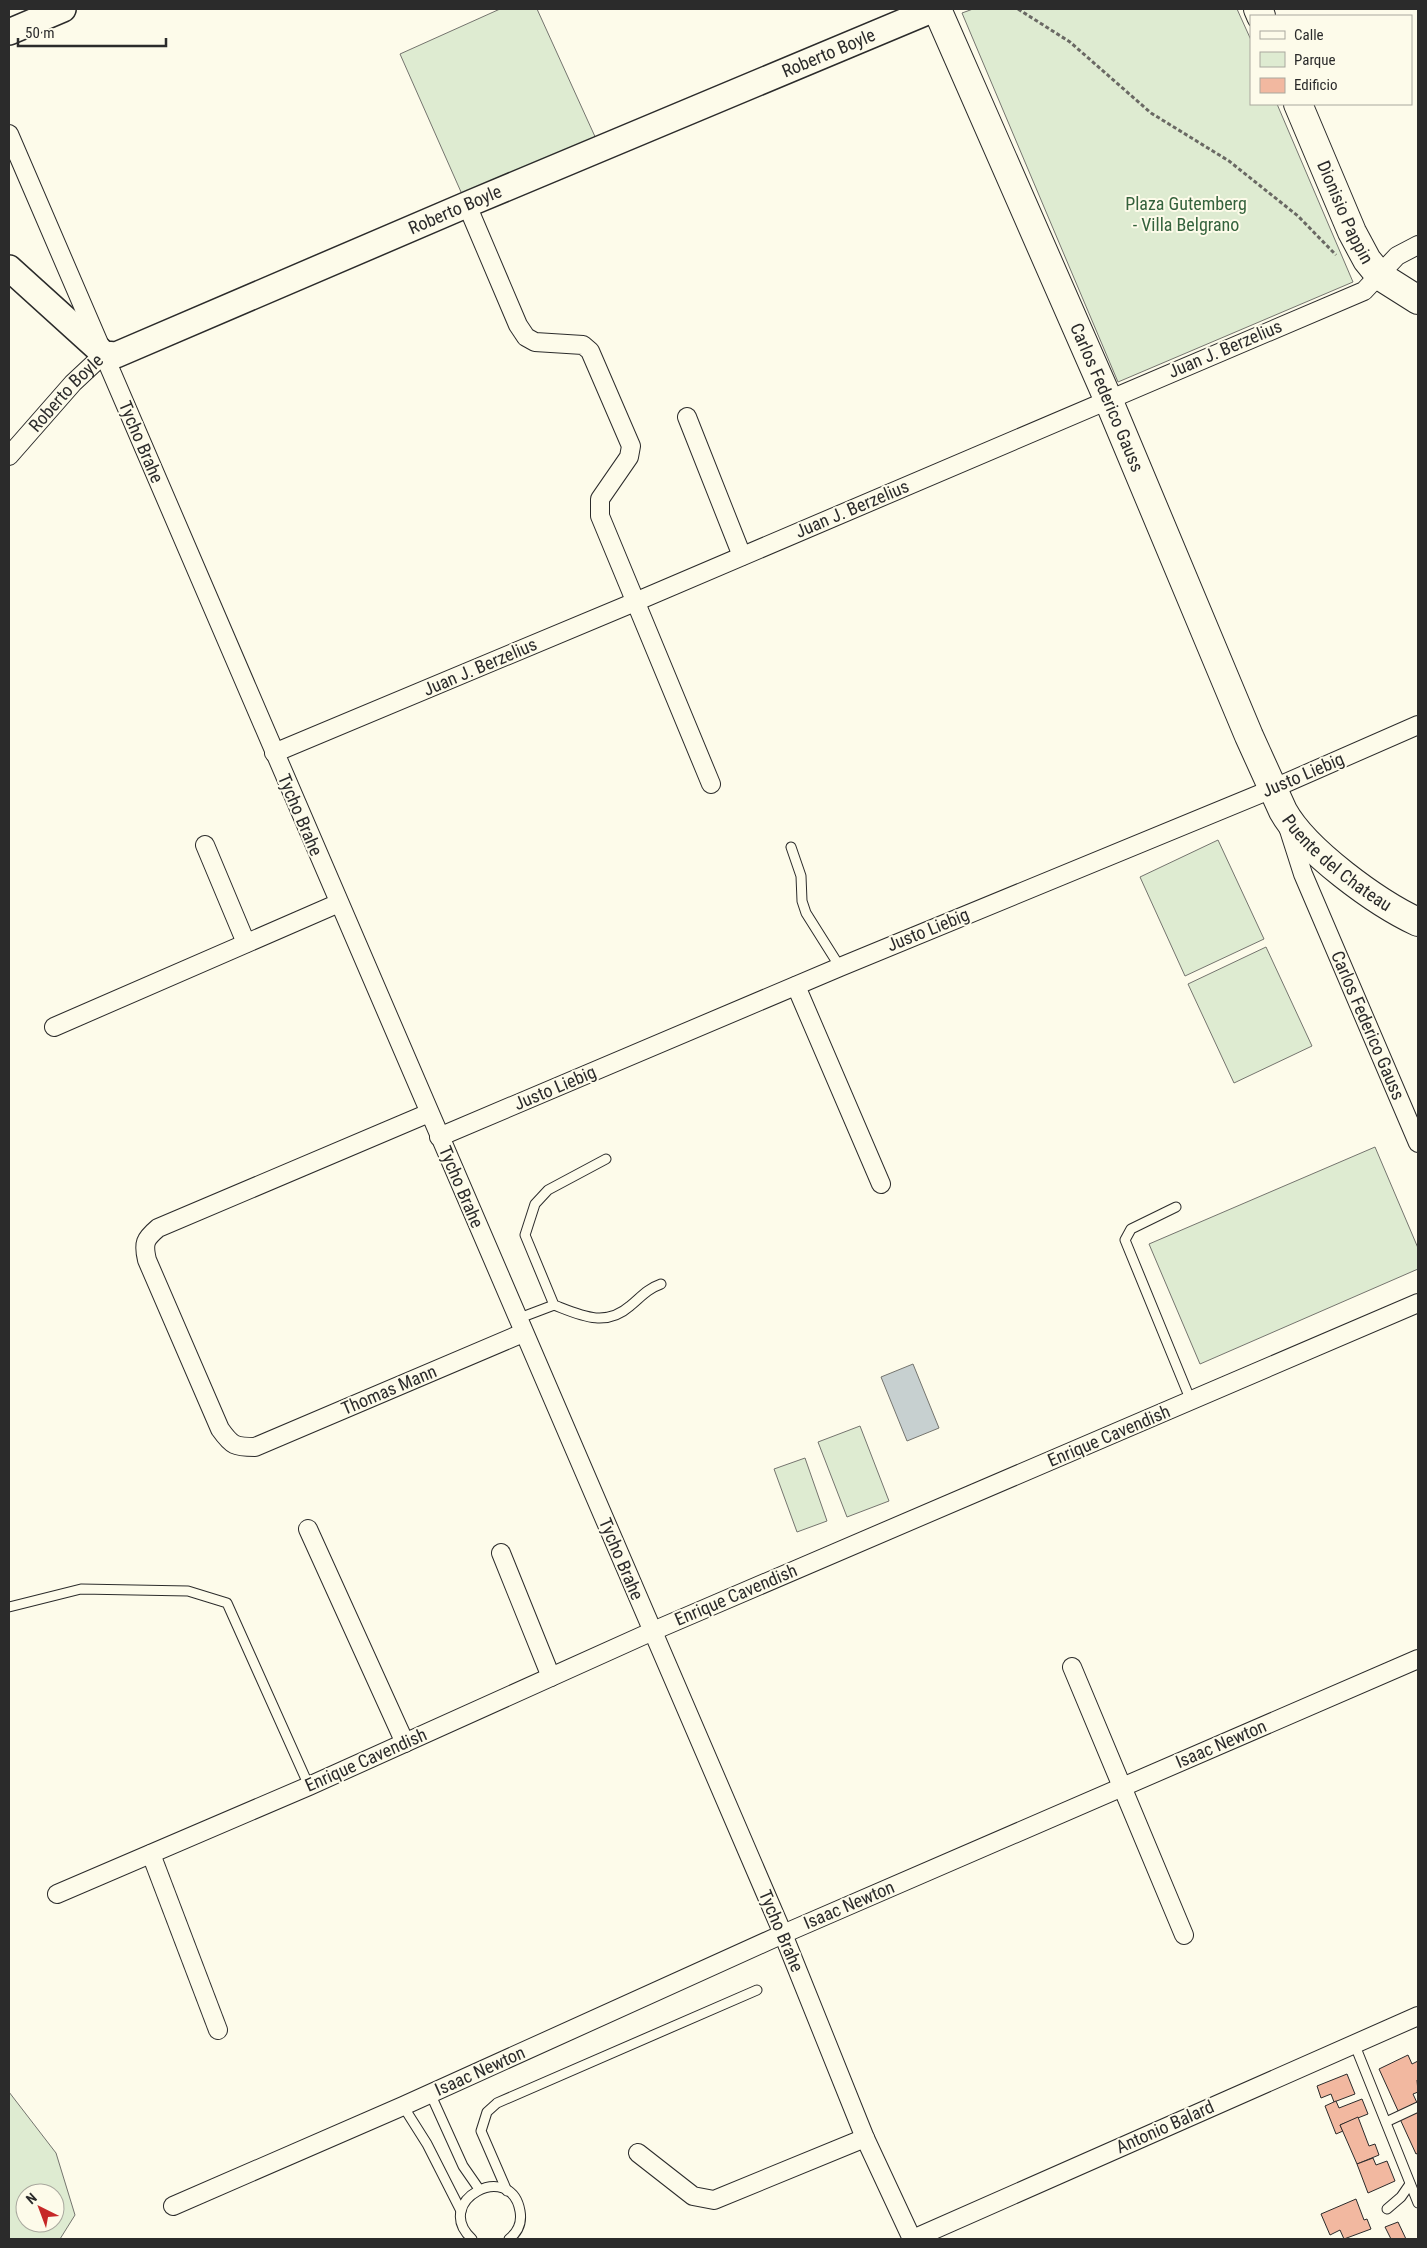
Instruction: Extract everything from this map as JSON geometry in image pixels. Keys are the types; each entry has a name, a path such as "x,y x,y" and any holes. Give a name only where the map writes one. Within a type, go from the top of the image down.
{"main road":[{"path":"9,32 62,9"},
{"name":"Roberto Boyle","path":"104,354 116,355 133,349 466,205 936,9"},
{"name":"Carlos Federico Gauss","path":"936,9 1108,399 1277,800"},
{"name":"Dionisio Pappin","path":"1298,105 1352,232 1367,260 1380,276 1418,300"},
{"path":"9,268 104,354"},
{"name":"Puente del Chateau","path":"1277,800 1288,821 1337,868 1371,893 1418,922"}],"street":[{"name":"Tycho Brahe","path":"9,134 338,903 783,1934 865,2138 912,2239"},
{"path":"466,205 518,325 526,337 536,342 583,345 590,351 631,446 629,457 600,500 600,516 711,784"},
{"name":"Juan J. Berzelius","path":"274,753 635,602 1364,291 1397,256 1418,245"},
{"name":"Roberto Boyle","path":"9,456 73,383 104,354"},
{"path":"687,417 742,556"},
{"name":"Justo Liebig","path":"439,1137 840,967 1277,800 1418,725"},
{"name":"Carlos Federico Gauss","path":"1277,800 1303,874 1418,1142"},
{"path":"205,845 246,943"},
{"name":"Carlos Federico Gauss","path":"1317,906 1316,881 1322,873 1337,868"},
{"path":"54,1027 338,903"},
{"path":"796,986 880,1184"},
{"name":"Thomas Mann","path":"429,1113 158,1228 148,1236 144,1246 147,1260 220,1430 237,1447 255,1448 520,1326"},
{"name":"Enrique Cavendish","path":"57,1894 309,1786 652,1631 1418,1302"},
{"path":"308,1529 405,1743"},
{"path":"501,1553 551,1677"},
{"name":"Isaac Newton","path":"173,2206 403,2106 783,1934 1418,1659"},
{"path":"1072,1667 1184,1934"},
{"path":"151,1854 218,2030"},
{"name":"Antonio Balard","path":"912,2239 1418,2016"},
{"path":"638,2153 693,2196 714,2200 865,2138"}],"lane":[{"path":"791,847 801,876 802,901 806,913 840,967"},
{"path":"606,1159 548,1190 536,1204 525,1236 554,1305 588,1318 602,1320 629,1308 651,1288 661,1284"},
{"path":"1176,1207 1131,1229 1125,1240 1191,1401"},
{"path":"520,1326 554,1305"},
{"path":"9,1607 81,1589 188,1591 227,1603 309,1786"},
{"path":"509,2239 519,2226 521,2216 517,2202 507,2191 481,2131 487,2112 497,2103 756,1990"},
{"path":"1354,2043 1418,2203"},
{"path":"430,2093 463,2166 479,2189"},
{"path":"403,2106 428,2144 461,2210 464,2230 472,2239"},
{"path":"1386,2122 1418,2107"},
{"path":"1387,2209 1401,2197 1410,2184"},
{"path":"461,2210 471,2194 479,2189 488,2187 507,2191"}],"path":[{"path":"1018,9 1070,42 1151,113 1229,161 1298,216 1338,257"}],"green space":[{"path":"500,9 537,9 597,141 465,201 400,54"},
{"name":"Plaza Gutemberg - Villa Belgrano","path":"973,9 1237,9 1250,38 1250,105 1277,105 1353,282 1118,382 962,13"},
{"path":"1218,840 1264,939 1185,976 1140,877"},
{"path":"1266,947 1312,1046 1234,1083 1188,984"},
{"path":"1375,1147 1418,1248 1418,1269 1200,1364 1149,1244"},
{"path":"860,1426 889,1501 847,1517 818,1442"},
{"path":"805,1458 827,1521 797,1532 774,1469"},
{"path":"9,2092 56,2153 75,2215 65,2231 65,2183 15,2183 15,2233 64,2233 60,2239 9,2239"}],"shaded area":[{"path":"913,1364 939,1428 907,1441 881,1377"}],"building":[{"path":"1408,2055 1412,2064 1418,2061 1418,2092 1413,2094 1418,2105 1399,2113 1379,2069"},
{"path":"1347,2074 1355,2094 1334,2102 1331,2094 1321,2098 1317,2086"},
{"path":"1362,2099 1368,2114 1340,2125 1343,2131 1336,2134 1325,2106 1336,2101 1339,2108"},
{"path":"1418,2110 1418,2153 1416,2154 1400,2119"},
{"path":"1358,2117 1369,2146 1375,2144 1379,2155 1357,2164 1340,2125"},
{"path":"1373,2158 1376,2165 1387,2161 1395,2181 1368,2193 1357,2164"},
{"path":"1356,2199 1364,2220 1367,2219 1371,2229 1344,2239 1340,2230 1330,2235 1321,2214"},
{"path":"1398,2222 1406,2239 1391,2239 1385,2227"}]}
